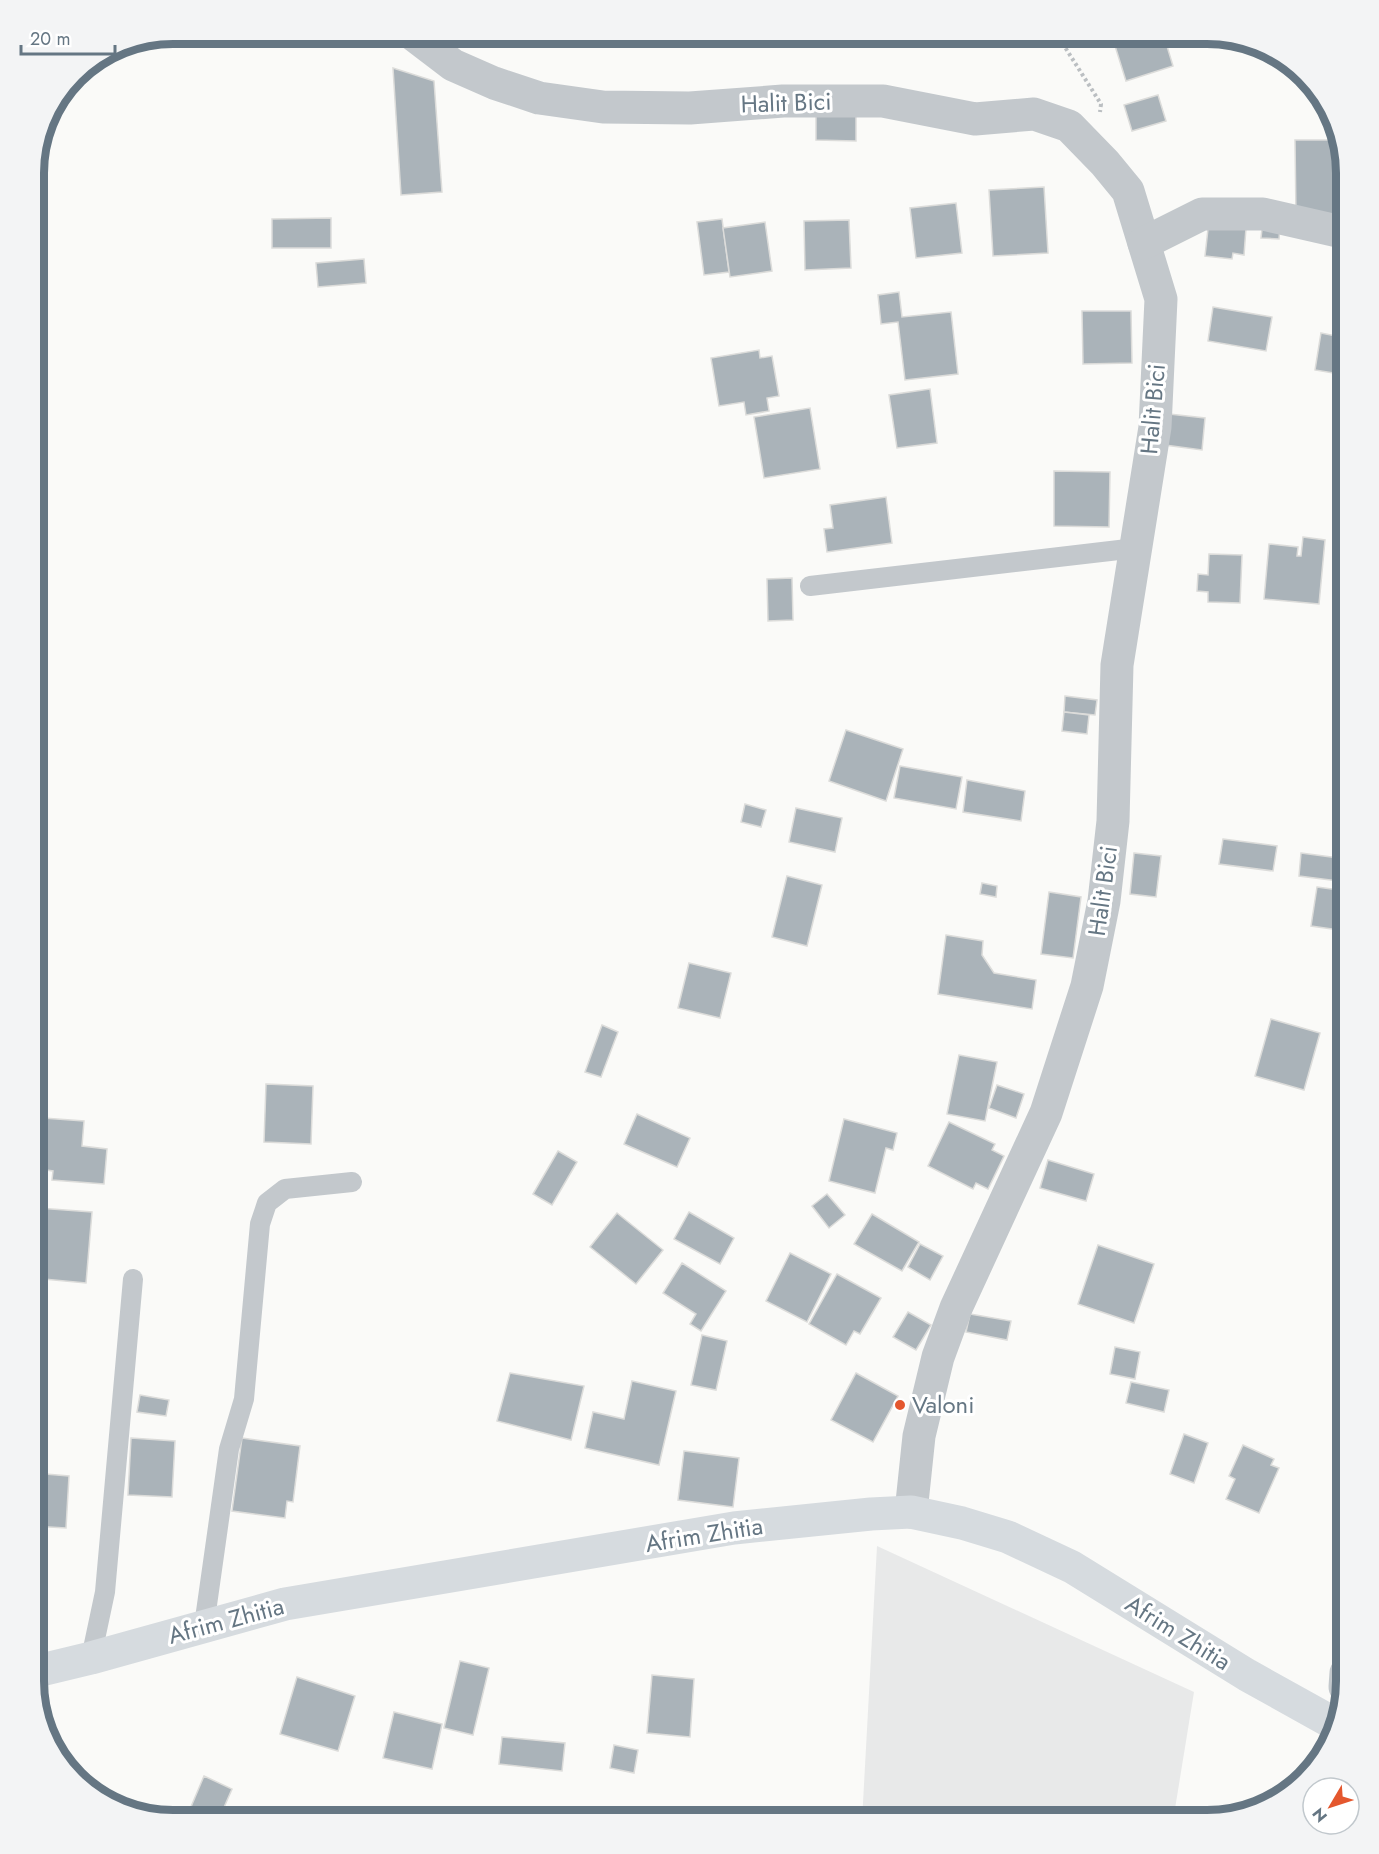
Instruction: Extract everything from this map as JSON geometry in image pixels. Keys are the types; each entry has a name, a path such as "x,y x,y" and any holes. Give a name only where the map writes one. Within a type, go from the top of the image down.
{"street":[{"name":"Halit Bici","path":"425,44 453,65 494,83 539,98 603,106 690,108 783,100 883,101 975,119 1034,114 1069,126 1128,191 1161,299 1155,427 1117,665 1113,820 1104,901 1087,986 1046,1113 956,1308 938,1357 919,1436 911,1512"},
{"path":"1144,243 1202,214 1263,214 1336,231"},
{"name":"Afrim Zhitia","path":"44,1669 285,1604 734,1528 911,1512 962,1523 1008,1537 1072,1567 1247,1676 1330,1721"}],"lane":[{"path":"810,586 1136,548"},
{"path":"204,1626 229,1449 244,1399 260,1224 267,1203 285,1189 352,1182"},
{"path":"91,1658 105,1592 133,1278"}],"path":[{"path":"1063,44 1101,104 1094,151"}],"shaded area":[{"path":"877,1546 1194,1692 1175,1810 863,1810"}],"building":[{"path":"1114,44 1166,44 1173,66 1126,81"},
{"path":"393,68 434,81 442,192 401,195"},
{"path":"1158,95 1166,121 1132,131 1124,105"},
{"path":"816,112 856,113 856,141 816,140"},
{"path":"1295,140 1331,140 1336,173 1336,217 1296,217"},
{"path":"1044,187 1048,253 993,256 989,190"},
{"path":"956,203 962,253 916,258 910,208"},
{"path":"331,218 331,248 272,248 272,219"},
{"path":"722,219 729,272 704,275 697,222"},
{"path":"849,220 851,268 805,270 804,221"},
{"path":"1209,220 1280,227 1279,239 1261,238 1262,229 1246,228 1244,255 1233,253 1232,259 1205,256"},
{"path":"765,222 772,271 730,277 723,228"},
{"path":"364,259 366,283 318,287 316,263"},
{"path":"899,292 902,317 951,312 958,374 905,380 898,322 881,324 878,295"},
{"path":"1213,307 1272,317 1266,351 1208,341"},
{"path":"1082,311 1131,311 1132,363 1083,364"},
{"path":"1321,333 1336,336 1336,373 1315,370"},
{"path":"759,350 760,358 772,356 779,396 767,398 769,411 746,415 744,402 719,406 711,358"},
{"path":"930,389 937,443 897,448 889,395"},
{"path":"810,408 820,469 764,478 754,417"},
{"path":"1169,414 1205,418 1202,450 1165,445"},
{"path":"1054,471 1110,472 1109,527 1054,526"},
{"path":"886,497 892,543 827,552 824,529 833,528 830,505"},
{"path":"1303,537 1325,540 1319,604 1264,599 1269,544 1298,547 1297,556 1301,556"},
{"path":"1209,554 1242,555 1240,603 1208,602 1208,592 1197,591 1198,574 1208,575"},
{"path":"792,578 793,620 768,621 767,579"},
{"path":"1065,696 1097,700 1095,715 1064,712"},
{"path":"1064,712 1089,715 1087,734 1062,731"},
{"path":"846,730 903,749 886,801 829,781"},
{"path":"900,766 962,777 956,809 894,798"},
{"path":"967,780 1025,791 1021,821 963,812"},
{"path":"745,804 766,810 761,827 741,822"},
{"path":"796,808 842,818 835,852 789,842"},
{"path":"1223,839 1277,846 1273,871 1219,864"},
{"path":"1134,853 1161,856 1156,897 1130,894"},
{"path":"1301,853 1336,858 1336,881 1299,876"},
{"path":"787,876 822,885 807,946 772,937"},
{"path":"982,883 997,886 996,897 980,894"},
{"path":"1317,887 1336,890 1336,930 1311,926"},
{"path":"1049,892 1081,897 1073,958 1041,954"},
{"path":"946,935 983,941 982,955 994,973 1036,980 1032,1009 938,994"},
{"path":"689,963 731,973 720,1018 678,1008"},
{"path":"1271,1019 1320,1033 1304,1090 1255,1076"},
{"path":"602,1025 618,1032 601,1077 585,1072"},
{"path":"959,1055 997,1062 985,1121 947,1114"},
{"path":"266,1084 313,1086 311,1144 264,1142"},
{"path":"997,1085 1024,1094 1016,1118 989,1108"},
{"path":"637,1114 690,1138 677,1167 624,1144"},
{"path":"44,1118 84,1121 82,1146 107,1149 104,1184 52,1180 53,1171 44,1170"},
{"path":"844,1119 897,1133 893,1150 886,1148 875,1193 829,1181"},
{"path":"949,1122 995,1144 992,1150 1004,1156 988,1189 976,1183 973,1189 928,1166"},
{"path":"558,1151 577,1162 552,1205 533,1194"},
{"path":"1048,1160 1094,1174 1086,1201 1040,1188"},
{"path":"827,1194 845,1215 829,1228 812,1206"},
{"path":"44,1208 92,1212 86,1283 44,1279"},
{"path":"689,1212 734,1238 720,1264 674,1239"},
{"path":"617,1213 663,1250 636,1284 590,1247"},
{"path":"872,1214 919,1242 902,1271 854,1244"},
{"path":"920,1244 943,1256 930,1280 908,1267"},
{"path":"1098,1245 1154,1264 1134,1323 1078,1304"},
{"path":"790,1253 831,1274 807,1322 766,1301"},
{"path":"682,1263 726,1291 701,1331 690,1324 696,1314 663,1293"},
{"path":"837,1274 881,1298 860,1334 854,1331 846,1345 809,1324"},
{"path":"908,1312 931,1325 916,1350 893,1337"},
{"path":"970,1314 1011,1321 1007,1340 966,1332"},
{"path":"702,1335 727,1341 716,1390 691,1385"},
{"path":"1115,1347 1140,1352 1135,1379 1110,1374"},
{"path":"510,1373 584,1386 571,1440 497,1421"},
{"path":"856,1373 898,1396 873,1442 831,1420"},
{"path":"632,1381 676,1391 659,1465 585,1448 593,1412 624,1419"},
{"path":"1131,1382 1169,1390 1164,1412 1126,1403"},
{"path":"140,1395 169,1400 166,1416 137,1412"},
{"path":"1184,1434 1208,1443 1194,1483 1170,1474"},
{"path":"131,1438 175,1441 172,1497 128,1495"},
{"path":"242,1438 300,1446 293,1502 287,1501 285,1518 232,1511"},
{"path":"1243,1445 1274,1459 1271,1465 1279,1468 1259,1513 1226,1499 1235,1479 1229,1476"},
{"path":"684,1451 739,1458 733,1507 678,1500"},
{"path":"44,1474 69,1476 66,1528 44,1527"},
{"path":"460,1661 489,1668 473,1735 444,1728"},
{"path":"652,1675 694,1679 690,1737 647,1733"},
{"path":"297,1677 355,1696 338,1751 280,1734"},
{"path":"394,1712 442,1724 432,1769 383,1758"},
{"path":"502,1737 565,1743 562,1771 499,1764"},
{"path":"614,1745 638,1750 634,1773 610,1768"},
{"path":"204,1776 232,1789 223,1810 190,1810"}],"place":[{"name":"Valoni","path":"900,1405"}]}
